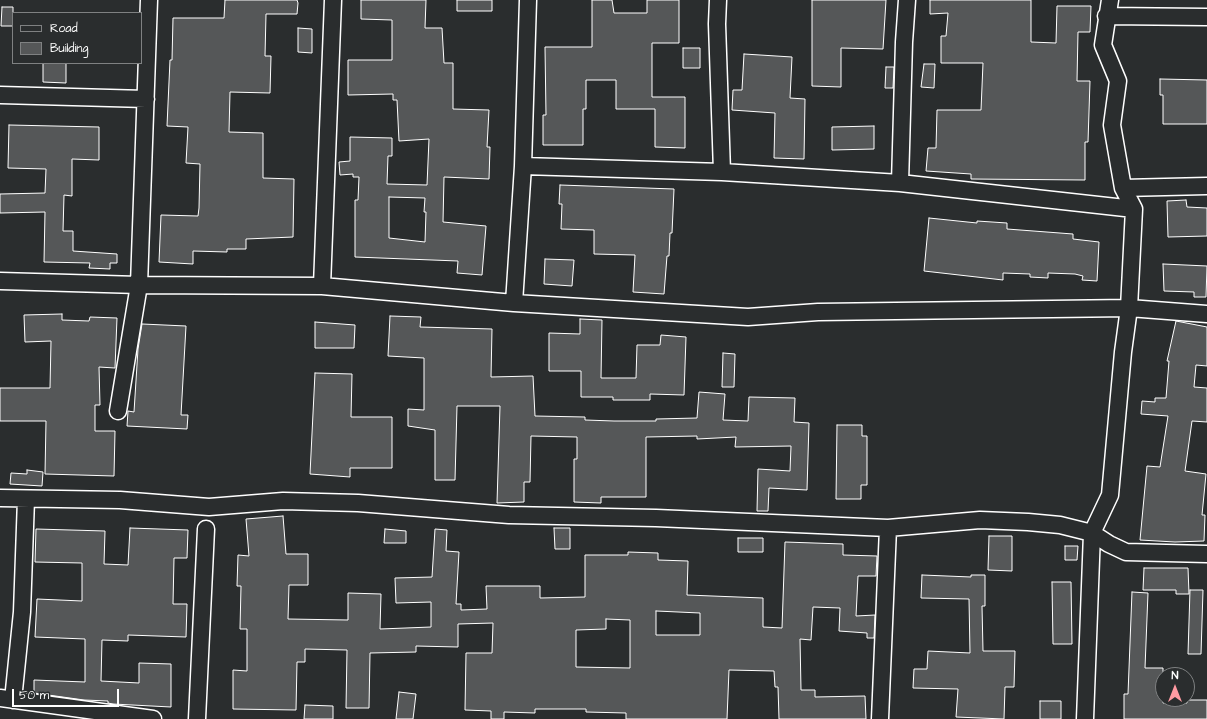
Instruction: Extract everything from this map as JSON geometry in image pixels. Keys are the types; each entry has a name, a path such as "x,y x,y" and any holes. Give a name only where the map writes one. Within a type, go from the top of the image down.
{"street":[{"path":"118,411 139,285 149,0"},
{"path":"322,286 333,0"},
{"path":"514,303 523,166 528,0"},
{"path":"718,0 717,24 722,172"},
{"path":"900,183 903,50 907,0"},
{"path":"1086,719 1092,533 1110,495 1123,352 1129,308 1134,210 1123,188 1112,125 1118,81 1102,45 1110,0"},
{"path":"1106,16 1207,17"},
{"path":"0,95 146,99"},
{"path":"523,166 722,172 900,183 1134,210"},
{"path":"1123,188 1207,186"},
{"path":"0,281 139,285 322,286 514,303 748,317 818,312 1129,308 1207,314"},
{"path":"0,498 120,500 209,508 283,501 350,503 509,515 656,518 888,528 980,520 1028,522 1054,525 1092,533 1109,544 1126,552 1207,554"},
{"path":"26,499 22,612 6,699 153,719"},
{"path":"880,719 888,528"},
{"path":"197,719 206,529"}],"building":[{"path":"225,0 297,0 298,3 297,14 266,14 265,56 271,56 270,93 230,92 229,132 263,133 263,178 294,179 293,237 246,239 246,249 227,249 227,252 193,251 193,264 159,262 161,215 198,216 199,208 200,164 186,163 188,127 167,126 170,60 172,60 173,18 224,18"},
{"path":"361,0 426,0 425,28 442,28 444,63 453,63 453,109 489,110 487,147 490,147 489,179 444,177 443,222 486,226 482,275 457,273 458,261 355,257 355,200 358,200 359,177 353,177 353,174 340,175 339,162 350,161 350,137 392,138 392,156 388,156 387,184 427,185 429,139 399,141 397,100 393,100 393,94 348,95 348,60 392,60 392,20 361,19","holes":["389,197 425,198 425,242 389,238"]},
{"path":"457,0 492,0 492,11 457,11"},
{"path":"592,0 612,0 614,13 647,13 647,0 679,0 679,43 652,43 652,97 685,97 685,148 655,147 655,109 616,109 616,80 586,80 586,109 583,109 583,145 543,145 543,115 546,115 545,47 592,47"},
{"path":"812,0 886,0 883,49 841,48 841,87 812,86"},
{"path":"930,0 1031,0 1031,42 1056,43 1057,6 1091,6 1090,32 1078,32 1077,81 1090,81 1088,142 1085,142 1085,180 971,179 971,174 926,171 928,148 936,148 937,110 981,110 983,63 941,63 941,36 946,36 948,13 930,14"},
{"path":"2,7 13,7 12,26 1,26"},
{"path":"298,28 312,29 312,53 298,52"},
{"path":"683,48 700,48 700,68 683,68"},
{"path":"744,54 792,57 790,98 805,99 804,159 774,158 775,113 732,110 733,90 742,90"},
{"path":"43,64 66,64 66,83 43,82"},
{"path":"924,64 935,64 934,88 921,87"},
{"path":"886,67 894,67 893,88 885,88"},
{"path":"1160,79 1207,80 1207,124 1163,124 1163,95 1160,95"},
{"path":"9,125 99,127 99,160 72,159 72,196 64,195 63,231 73,231 73,251 117,254 117,263 110,263 110,269 89,268 90,263 44,262 45,212 0,213 0,194 45,193 46,169 8,168"},
{"path":"874,126 874,149 832,150 832,127"},
{"path":"560,185 674,189 672,233 670,233 669,256 667,256 664,294 633,292 635,255 594,254 594,230 561,229 562,204 559,204"},
{"path":"1186,200 1187,207 1207,208 1207,236 1168,237 1167,201"},
{"path":"929,218 977,223 977,221 1007,223 1007,229 1073,234 1073,239 1099,242 1097,281 1082,280 1083,276 1075,274 1048,273 1048,278 1030,277 1030,274 1003,273 1003,280 924,271"},
{"path":"545,259 574,260 572,286 544,284"},
{"path":"1163,264 1207,266 1206,297 1194,297 1194,292 1164,291"},
{"path":"62,314 62,320 89,321 90,317 117,318 115,368 99,367 100,405 95,405 95,431 115,431 114,476 45,474 46,421 0,421 0,388 50,388 51,341 25,342 24,315"},
{"path":"390,316 421,317 420,327 492,329 491,377 533,376 535,416 585,417 585,420 614,421 656,421 656,419 697,418 699,392 725,394 723,420 748,421 749,397 795,398 794,422 809,423 807,490 769,488 768,511 757,511 758,469 790,471 791,446 735,447 736,437 697,439 697,436 646,437 646,497 601,497 601,503 574,502 574,459 577,459 577,437 531,436 530,482 524,482 524,502 497,503 500,406 457,406 455,480 435,480 435,430 408,426 408,409 424,410 424,358 388,356"},
{"path":"580,319 602,320 601,378 636,378 637,345 660,345 661,335 686,337 684,395 650,394 650,400 613,400 613,397 581,397 581,371 549,371 549,333 580,334"},
{"path":"1176,321 1207,327 1207,366 1196,365 1194,387 1207,388 1207,422 1192,421 1185,471 1206,474 1202,515 1205,515 1204,541 1175,542 1140,540 1147,466 1160,467 1168,416 1141,414 1142,401 1155,402 1155,398 1166,398 1169,361 1167,361"},
{"path":"315,322 355,325 354,348 315,348"},
{"path":"142,324 186,326 181,415 188,415 187,429 127,426 128,411 134,412 138,349"},
{"path":"723,353 735,354 734,387 722,387"},
{"path":"315,373 352,374 351,417 392,417 392,468 350,468 350,477 310,474"},
{"path":"837,425 862,425 862,436 867,436 867,485 861,485 861,499 836,499"},
{"path":"27,470 43,472 42,486 10,484 11,473 27,474"},
{"path":"283,516 286,554 308,554 308,585 289,585 288,619 348,620 348,593 381,594 380,629 431,627 431,602 396,603 395,578 432,577 435,529 447,530 446,551 459,552 456,604 461,604 461,610 487,609 486,586 540,586 540,598 585,597 585,555 628,555 628,552 658,553 658,560 688,561 687,595 763,598 763,627 782,628 785,542 843,544 843,555 877,556 876,576 858,576 856,616 875,615 874,638 867,638 867,633 839,631 840,608 813,607 811,640 800,639 801,690 815,690 815,697 865,696 866,719 779,719 778,687 775,687 774,671 729,670 727,719 626,719 626,713 586,712 586,709 535,709 535,713 504,712 504,719 491,719 491,711 465,710 466,653 492,653 493,623 458,624 458,647 416,646 416,652 370,653 369,708 346,708 347,650 305,649 305,662 297,662 296,710 233,709 233,670 247,671 247,629 240,629 241,586 237,586 238,555 249,556 246,519","holes":["656,611 700,613 700,635 656,635","606,619 630,620 630,668 576,667 576,630 606,629"]},
{"path":"130,528 188,530 187,558 174,558 173,604 187,604 186,637 128,635 128,641 102,640 101,681 139,683 139,663 171,664 171,707 113,704 108,703 108,701 84,700 34,693 34,680 85,682 85,639 35,637 37,599 82,601 82,563 35,562 36,529 105,531 104,564 128,565"},
{"path":"554,528 570,528 570,549 555,549"},
{"path":"385,529 406,531 406,543 384,543"},
{"path":"989,536 1012,536 1012,571 988,570"},
{"path":"738,538 763,538 763,552 738,552"},
{"path":"1065,546 1078,546 1077,560 1065,560"},
{"path":"1144,568 1188,568 1189,594 1176,594 1176,590 1143,590"},
{"path":"922,575 971,577 971,575 985,575 985,606 982,606 983,651 1015,651 1014,687 1005,687 1004,719 956,717 958,689 913,688 914,669 927,669 928,651 970,653 969,599 921,598"},
{"path":"1052,582 1071,582 1072,644 1053,644"},
{"path":"1190,590 1203,590 1201,654 1188,654"},
{"path":"1132,592 1148,593 1145,668 1155,668 1155,707 1195,707 1195,700 1207,700 1207,719 1124,719 1124,694 1128,694"},
{"path":"399,692 416,694 413,719 396,719"},
{"path":"1040,701 1061,701 1061,719 1040,719"},
{"path":"305,705 333,706 333,719 304,719"}]}
